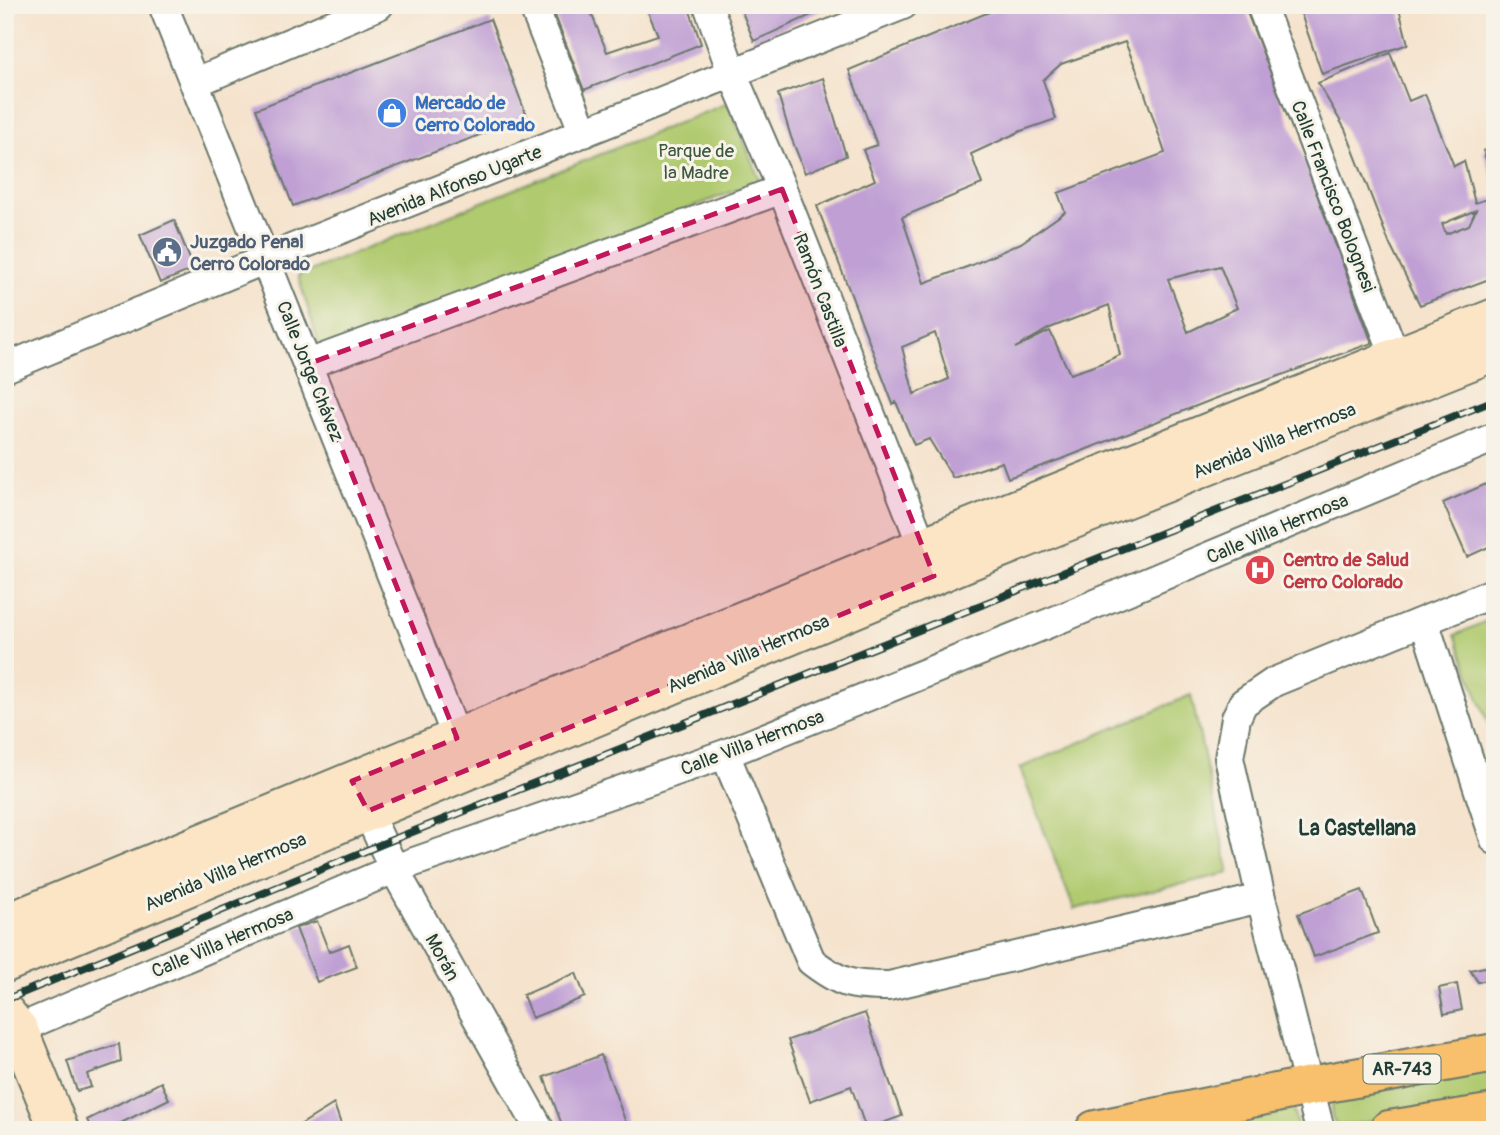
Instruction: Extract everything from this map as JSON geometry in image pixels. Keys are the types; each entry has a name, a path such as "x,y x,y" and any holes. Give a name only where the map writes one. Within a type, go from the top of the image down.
{"main road":[{"name":"Avenida Villa Hermosa","path":"6,961 360,796 928,561 1402,372 1495,318"},
{"name":"Avenida Villa Hermosa","path":"1402,372 1495,351"},
{"name":"Avenida Villa Hermosa","path":"5,924 360,796 457,738 928,561"},
{"path":"6,961 9,1025 59,1130"},
{"name":"AR-743","path":"1095,1130 1139,1125 1310,1086 1495,1053"},
{"path":"1389,1130 1495,1113"}],"street":[{"name":"Calle Jorge Chávez","path":"163,5 457,738"},
{"path":"194,83 379,5"},
{"path":"533,5 584,133"},
{"name":"Ramón Castilla","path":"708,5 732,73 782,189 928,561"},
{"name":"Avenida Alfonso Ugarte","path":"5,368 266,259 903,5"},
{"name":"Calle Francisco Bolognesi","path":"1261,5 1402,372"},
{"path":"308,364 782,189"},
{"name":"Calle Villa Hermosa","path":"9,1025 394,869 725,754 1069,615 1495,437"},
{"path":"1320,1130 1261,898 1229,758 1236,718 1243,703 1274,682 1495,592"},
{"path":"1424,621 1492,822"},
{"path":"725,754 811,961 835,979 863,986 889,986 1261,898"},
{"name":"Morán","path":"360,796 394,869 540,1130"}],"highlighted area":[{"path":"782,189 934,576 368,811 352,781 457,738 308,364"}],"green space":[{"name":"Parque de la Madre","path":"728,103 760,181 321,351 298,276"},
{"path":"1495,617 1495,742 1455,635"},
{"path":"1191,695 1229,873 1074,909 1020,768"},
{"path":"1495,1068 1495,1100 1339,1126 1332,1117 1331,1110 1335,1099"},
{"path":"1292,1104 1298,1130 1189,1130"}],"building":[{"path":"551,5 588,5 607,52 658,35 645,5 688,5 701,44 584,90"},
{"path":"739,5 833,5 754,41"},
{"path":"1006,5 1244,5 1372,343 1214,399 1008,478 1002,462 953,478 929,439 914,445 896,402 893,404 817,206 875,180 863,150 877,145 849,70","holes":["1125,42 1165,153 1058,193 1065,212 1021,243 924,283 902,217 982,184 971,154 1021,131 1056,119 1043,80 1061,64","1220,266 1237,308 1188,332 1168,279","1109,305 1120,355 1070,374 1050,331 1015,348 1050,328","935,333 949,379 914,394 902,347"]},
{"path":"1305,5 1398,5 1408,44 1322,74 1299,8"},
{"name":"Mercado de Cerro Colorado","path":"490,19 527,117 293,206 256,109"},
{"path":"1390,53 1409,101 1425,94 1454,166 1464,161 1475,203 1493,197 1495,202 1495,293 1489,279 1420,305 1390,245 1345,129 1318,83","holes":["1476,210 1469,225 1446,234 1442,224"]},
{"path":"823,78 846,156 805,173 778,94"},
{"path":"1495,147 1495,182 1494,182 1483,151"},
{"name":"Juzgado Penal Cerro Colorado","path":"174,220 194,269 160,283 140,235"},
{"path":"1486,484 1495,505 1495,544 1467,557 1443,503"},
{"path":"1362,890 1378,933 1314,957 1298,914"},
{"path":"317,921 329,952 349,944 357,967 317,982 296,928"},
{"path":"1495,965 1495,978 1478,982 1470,970"},
{"path":"576,973 585,997 532,1018 523,995"},
{"path":"1457,984 1462,1010 1444,1014 1439,988"},
{"path":"865,1013 902,1116 866,1129 851,1086 810,1101 788,1040"},
{"path":"119,1044 121,1062 87,1074 91,1087 77,1091 67,1061"},
{"path":"601,1055 626,1123 607,1130 564,1130 544,1077"},
{"path":"161,1082 169,1099 107,1130 92,1130 87,1120"},
{"path":"334,1104 343,1130 292,1130"}],"railway":[{"path":"5,1000 382,844 1495,400"}],"place":[{"name":"Mercado de Cerro Colorado","path":"392,113"},
{"name":"Juzgado Penal Cerro Colorado","path":"167,252"},
{"name":"Centro de Salud Cerro Colorado","path":"1260,570"}],"district":[{"name":"La Castellana","path":"1357,828"}]}
